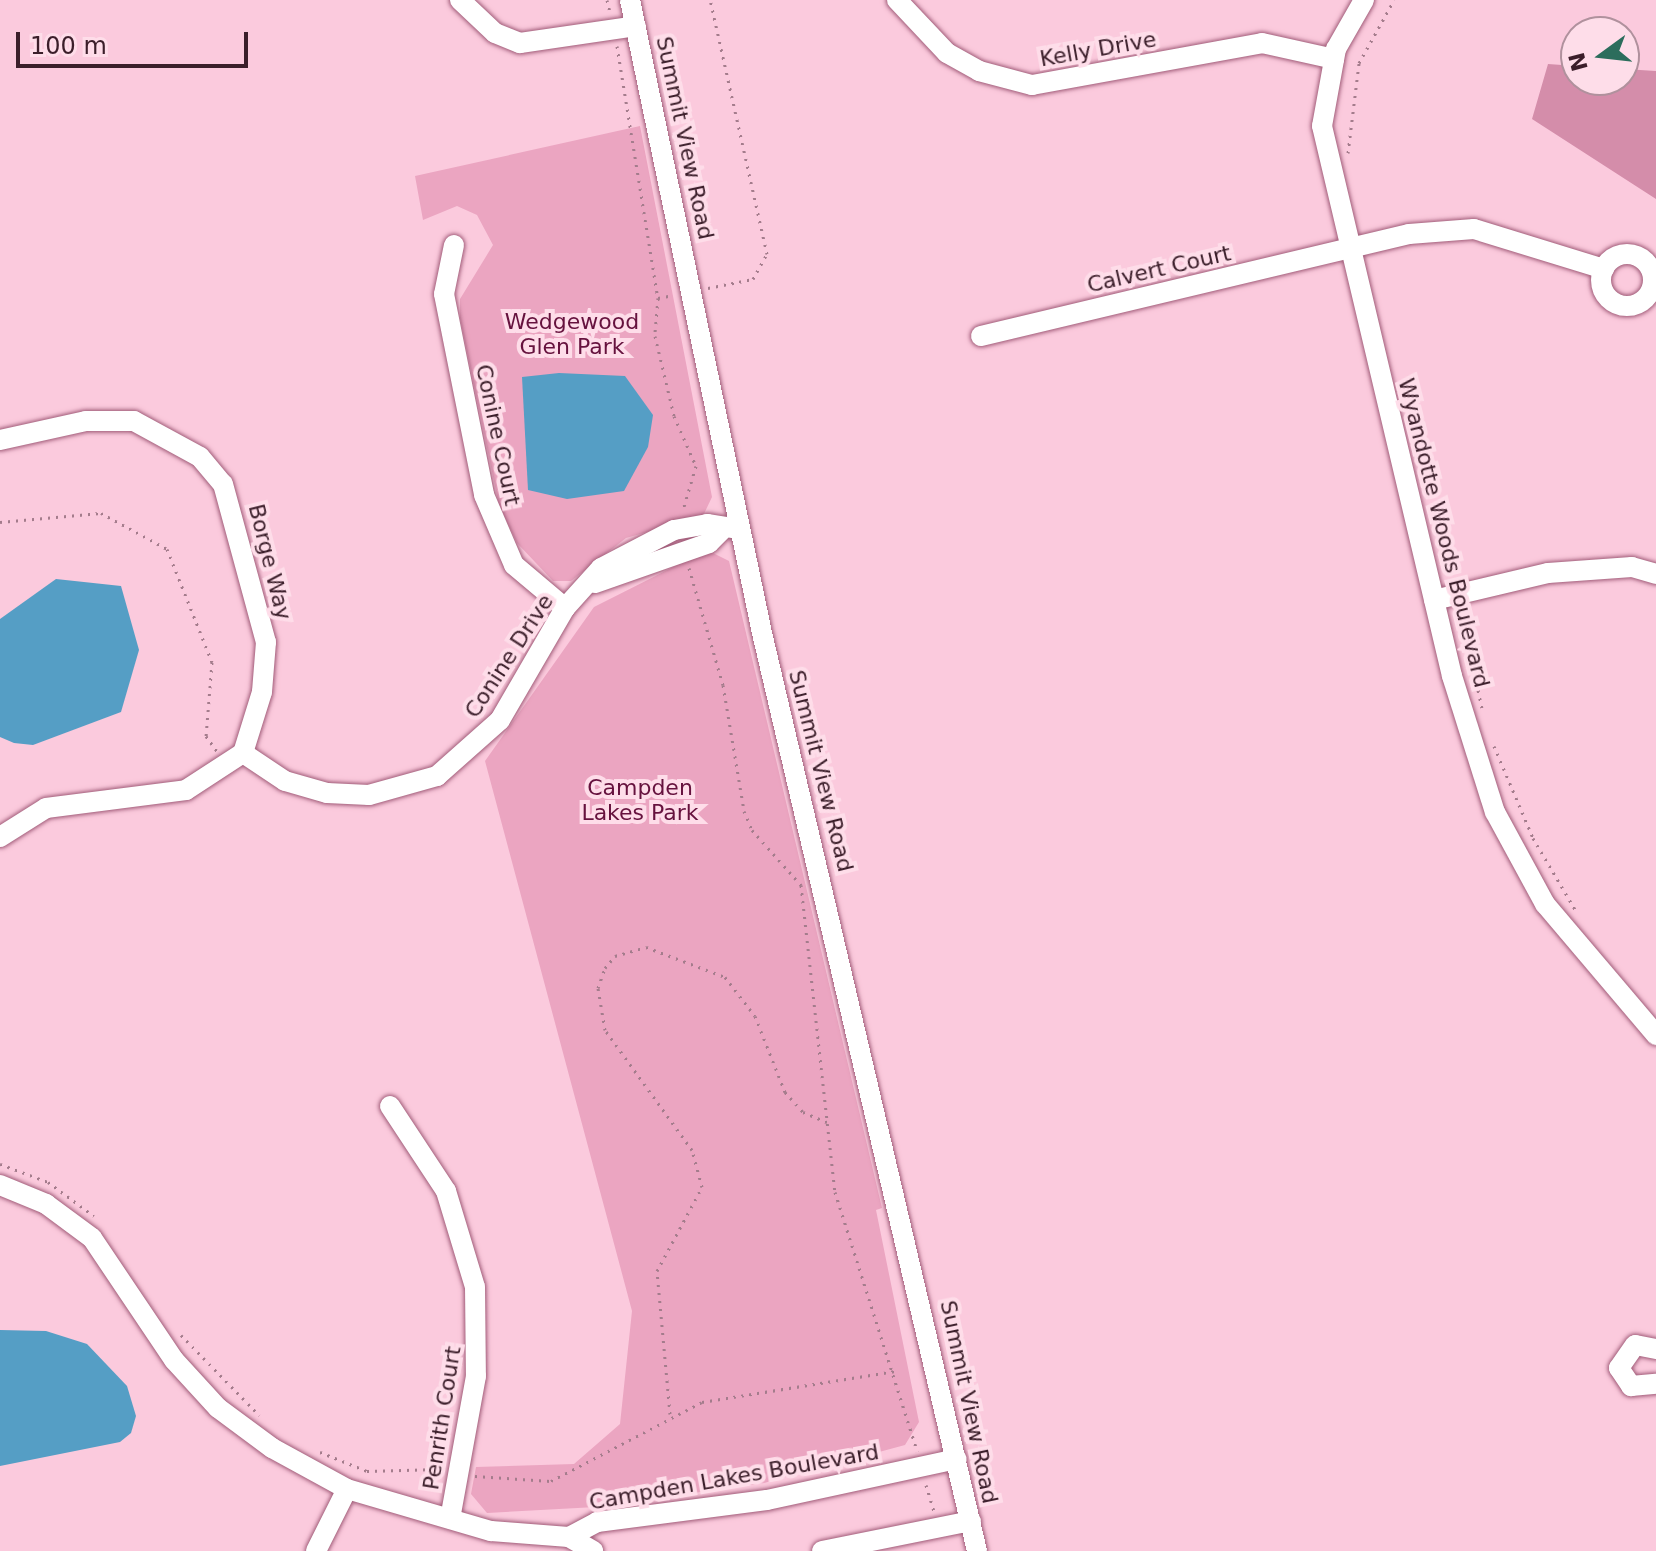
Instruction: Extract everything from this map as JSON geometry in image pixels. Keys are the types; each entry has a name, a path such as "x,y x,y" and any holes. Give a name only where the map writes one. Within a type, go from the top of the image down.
{"street":[{"path":"460,0 495,33 520,43 614,33 636,26"},
{"name":"Summit View Road","path":"630,0 730,530 977,1551"},
{"name":"Kelly Drive","path":"897,0 947,53 979,71 1032,85 1262,43 1334,59"},
{"name":"Wyandotte Woods Boulevard","path":"1364,0 1334,59 1322,126 1434,600 1495,812 1545,904 1656,1035"},
{"name":"Calvert Court","path":"981,336 1349,249 1474,229 1604,269"},
{"name":"Conine Court","path":"454,245 444,294 484,495 514,565 565,608"},
{"name":"Borge Way","path":"0,440 86,421 134,421 200,457 223,484 266,642 262,692 235,758"},
{"name":"Conine Drive","path":"235,758 285,781 327,793 369,795 437,776 500,720 565,608 595,583 621,553 682,528 707,524 730,530"},
{"name":"Conine Drive","path":"595,583 730,530"},
{"path":"1434,600 1548,573 1632,567 1656,574"},
{"path":"0,837 46,808 163,797 235,758"},
{"name":"Penrith Court","path":"390,1106 446,1191 475,1287 476,1376 450,1519"},
{"name":"Campden Lakes Boulevard","path":"0,1185 46,1204 92,1238 174,1360 218,1408 347,1489 450,1519 543,1544 569,1537 597,1522 767,1500 957,1459"},
{"path":"1656,1349 1635,1345 1619,1368 1631,1386 1656,1384"},
{"path":"316,1551 347,1489"},
{"path":"822,1551 971,1521"},
{"name":"Campden Lakes Boulevard","path":"569,1537 593,1551"}],"path":[{"path":"607,0 658,298 655,336 670,402 696,466 682,528"},
{"path":"706,288 753,279 767,254 710,0"},
{"path":"1349,163 1359,63 1394,0"},
{"path":"658,298 679,294"},
{"path":"1406,399 1487,723"},
{"path":"0,522 101,513 167,549 212,662 206,736 235,758"},
{"path":"686,549 723,685 744,811 752,830 801,885 835,1192 896,1371 938,1528"},
{"path":"1491,736 1533,838 1583,922"},
{"path":"670,1414 657,1271 702,1187 692,1150 605,1030 598,988 605,968 615,956 646,947 725,977 755,1016 785,1092 803,1112 827,1122"},
{"path":"0,1164 48,1182 102,1223"},
{"path":"178,1332 266,1421"},
{"path":"314,1450 367,1471 459,1473 551,1481 578,1472 670,1414 896,1371"}],"green space":[{"name":"Wedgewood Glen Park","path":"640,126 712,497 703,516 626,538 571,581 553,581 517,543 499,505 460,318 460,299 493,245 477,215 457,206 423,220 415,176"},
{"name":"Campden Lakes Park","path":"707,550 729,561 882,1208 876,1210 919,1422 905,1445 764,1483 596,1507 487,1513 471,1494 476,1467 574,1464 620,1424 632,1311 485,761 594,607"}],"shaded area":[{"path":"1548,64 1560,65 1560,96 1640,96 1640,70 1656,71 1656,199 1532,119"}],"water":[{"path":"559,373 625,376 653,415 648,447 624,491 567,499 528,490 522,377"},
{"path":"56,579 121,586 139,650 121,712 33,745 14,743 0,737 0,619"},
{"path":"0,1330 46,1331 87,1344 127,1386 136,1416 131,1433 120,1442 0,1466"}]}
